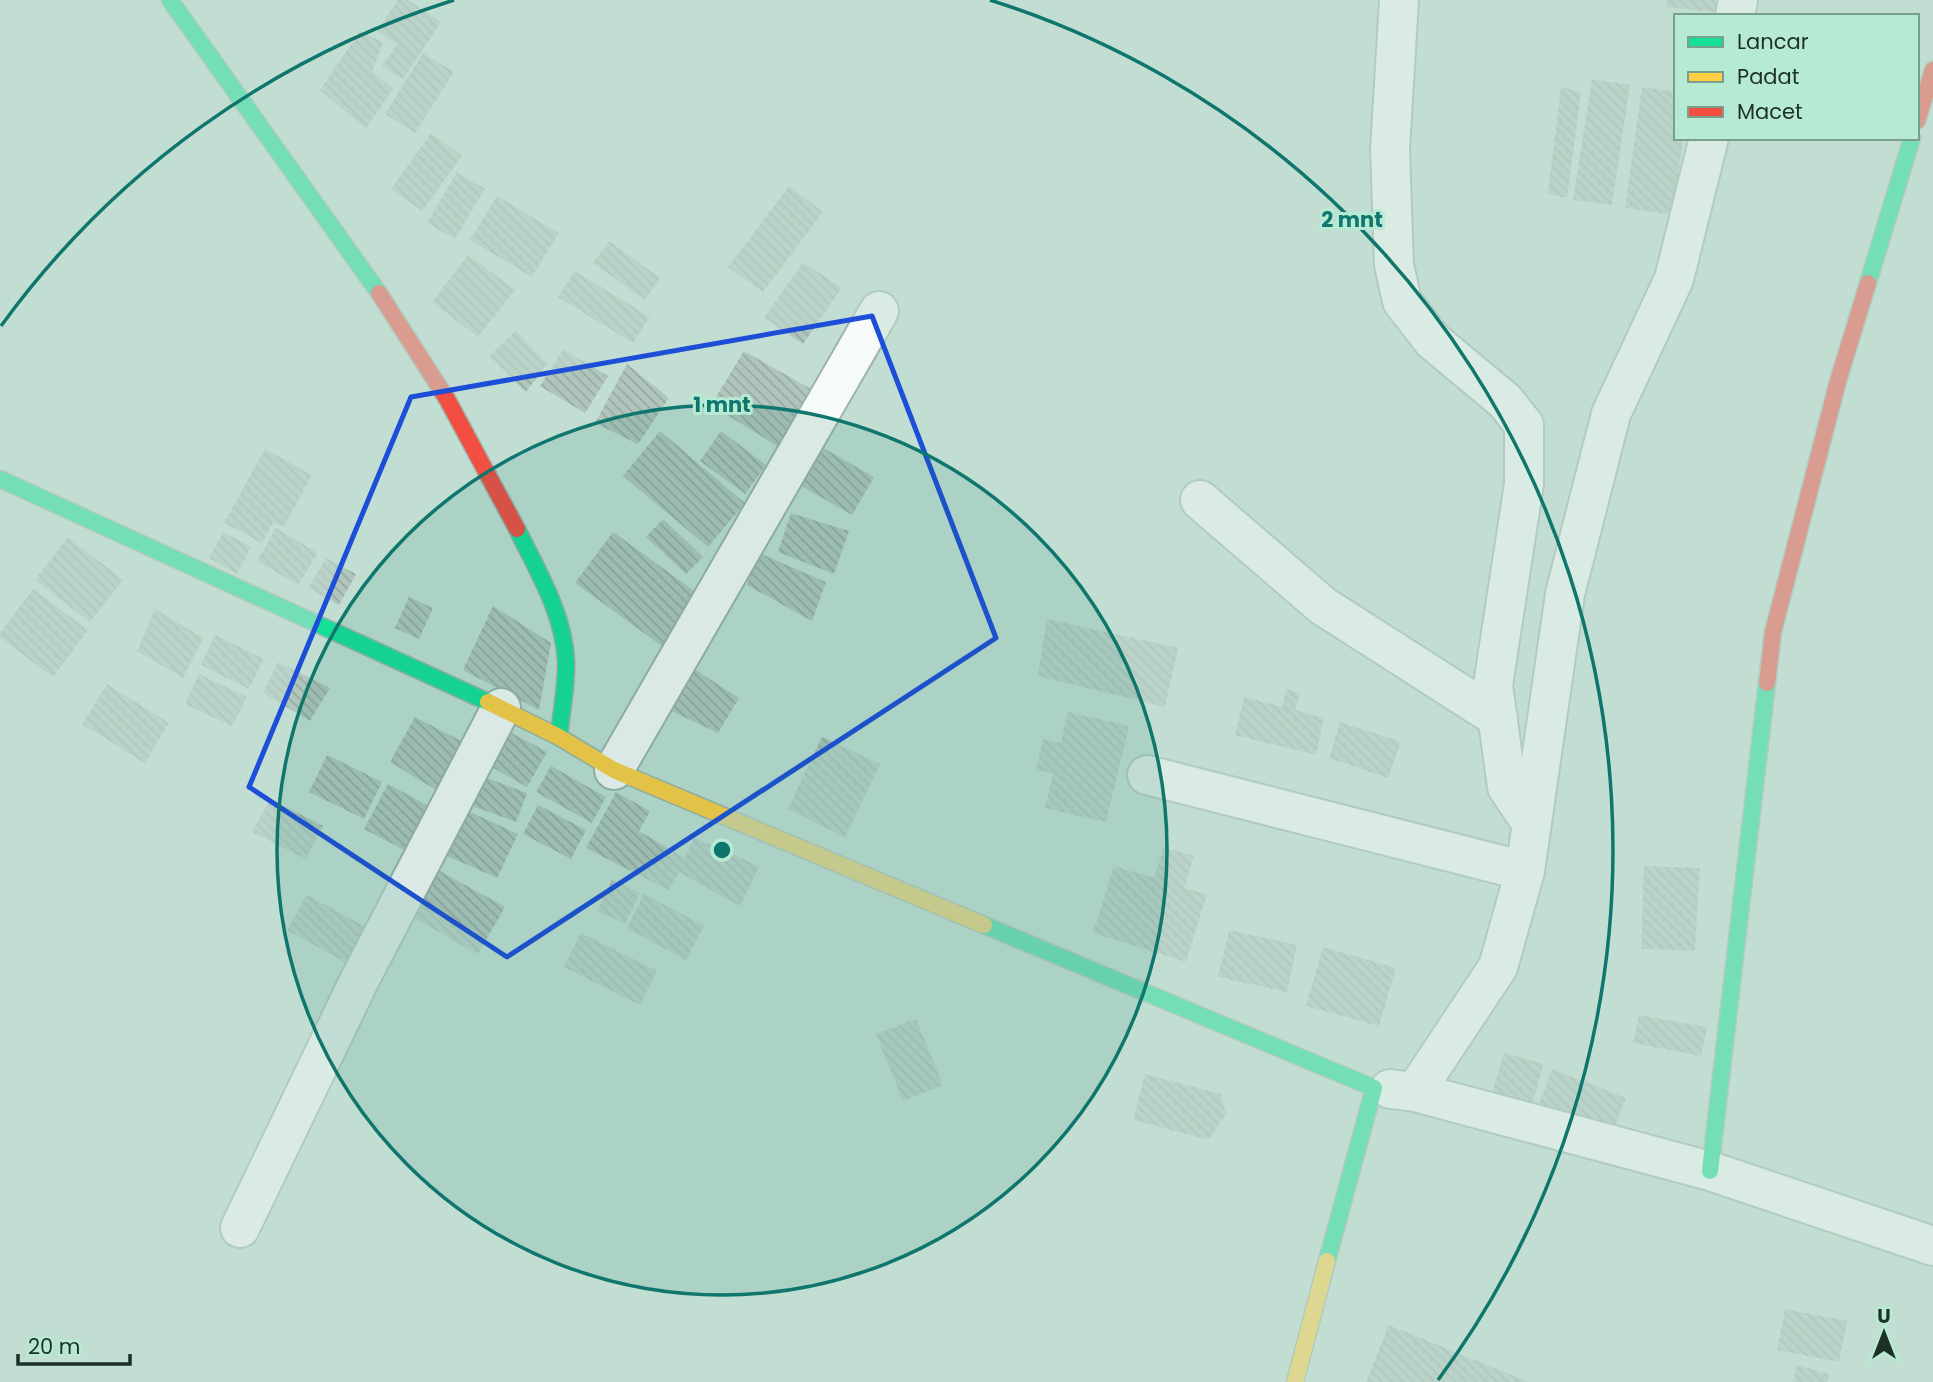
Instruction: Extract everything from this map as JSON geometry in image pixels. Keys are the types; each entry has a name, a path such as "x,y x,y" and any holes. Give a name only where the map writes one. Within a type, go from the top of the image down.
{"street":[{"path":"170,0 377,292 444,394 502,494 552,603 566,657 559,737"},
{"path":"1399,0 1390,149 1394,265 1402,301 1433,341 1505,401 1524,425 1524,484 1493,684 1507,787 1532,824"},
{"path":"1919,114 1933,69"},
{"path":"1415,1092 1498,967 1525,871 1565,594 1601,452 1611,414 1674,279 1709,140"},
{"path":"1710,1171 1773,632 1838,381 1911,140"},
{"path":"614,770 879,311"},
{"path":"0,479 501,708 559,737 614,770 1374,1088 1415,1092 1710,1171 1933,1246"},
{"path":"1200,500 1323,606 1498,718"},
{"path":"240,1228 360,979 501,708"},
{"path":"1147,775 1525,871"},
{"path":"1295,1382 1374,1088"}],"highlighted area":[{"path":"872,316 996,638 507,957 249,787 411,397"}],"building":[{"path":"398,0 408,0 441,22 403,79 382,66 397,44 377,31"},
{"path":"1667,0 1716,0 1715,12 1666,7"},
{"path":"360,31 383,43 372,71 393,89 366,129 320,90"},
{"path":"423,53 454,72 415,133 385,114"},
{"path":"1592,79 1630,85 1612,205 1573,200"},
{"path":"1561,87 1581,92 1567,198 1548,194"},
{"path":"1642,87 1674,92 1674,140 1683,140 1673,215 1625,208"},
{"path":"431,133 462,156 422,211 391,189"},
{"path":"457,172 485,189 455,239 427,223"},
{"path":"789,186 823,212 763,292 728,267"},
{"path":"497,196 559,233 532,277 470,240"},
{"path":"609,241 660,278 645,300 593,263"},
{"path":"468,255 515,290 478,337 432,302"},
{"path":"803,262 842,288 803,344 764,318"},
{"path":"575,271 650,317 633,343 558,297"},
{"path":"516,331 547,364 526,392 489,356"},
{"path":"563,349 608,376 585,413 540,386"},
{"path":"744,351 818,393 782,449 711,405"},
{"path":"627,364 669,398 638,444 595,423"},
{"path":"660,431 745,503 708,547 623,476"},
{"path":"721,431 766,465 745,494 700,461"},
{"path":"818,445 874,477 852,515 796,483"},
{"path":"265,449 312,475 284,526 273,523 262,543 224,523"},
{"path":"791,513 849,531 834,574 778,552"},
{"path":"663,519 703,557 686,574 646,537"},
{"path":"276,528 318,553 298,585 257,561"},
{"path":"223,532 251,547 237,574 209,558"},
{"path":"613,532 704,598 666,649 575,583"},
{"path":"68,537 123,580 90,622 35,580"},
{"path":"757,552 826,582 812,621 747,585"},
{"path":"326,558 356,574 339,605 308,588"},
{"path":"33,589 88,630 53,677 0,638 0,633"},
{"path":"409,597 433,608 419,639 395,628"},
{"path":"493,606 551,643 539,710 463,670"},
{"path":"155,609 203,638 183,678 137,651"},
{"path":"1047,619 1178,648 1165,707 1038,676"},
{"path":"215,635 264,659 249,689 201,665"},
{"path":"278,662 330,688 310,721 263,693"},
{"path":"688,665 739,698 718,733 665,708"},
{"path":"199,674 247,697 232,726 185,704"},
{"path":"107,684 169,723 145,763 82,724"},
{"path":"1286,689 1300,693 1295,710 1324,718 1316,755 1235,735 1244,697 1282,707"},
{"path":"1068,712 1129,726 1106,822 1045,808 1053,774 1036,769 1043,739 1061,743"},
{"path":"415,717 467,744 441,793 390,762"},
{"path":"1340,722 1401,742 1388,778 1329,758"},
{"path":"508,731 547,752 527,787 488,765"},
{"path":"822,737 880,764 845,837 788,809"},
{"path":"327,755 382,782 364,819 309,792"},
{"path":"551,766 606,797 592,823 536,792"},
{"path":"475,774 527,793 516,822 464,803"},
{"path":"388,784 434,809 410,853 364,829"},
{"path":"616,792 650,811 639,831 684,858 681,867 694,838 759,866 740,906 679,872 668,890 586,848"},
{"path":"270,799 323,826 306,859 252,832"},
{"path":"538,805 586,830 571,859 523,834"},
{"path":"457,806 518,834 497,878 436,851"},
{"path":"1164,847 1194,856 1184,888 1207,894 1186,962 1093,933 1114,866 1154,878"},
{"path":"1644,866 1700,868 1695,951 1641,949"},
{"path":"436,869 505,907 478,954 409,915"},
{"path":"612,880 640,893 625,924 597,911"},
{"path":"644,894 704,926 686,960 627,928"},
{"path":"307,895 369,929 350,965 287,930"},
{"path":"1229,930 1297,945 1287,992 1218,977"},
{"path":"581,933 657,971 640,1005 564,967"},
{"path":"1323,947 1396,968 1379,1026 1306,1006"},
{"path":"1639,1015 1707,1027 1701,1056 1633,1043"},
{"path":"916,1019 943,1085 903,1101 876,1034"},
{"path":"1504,1053 1544,1064 1532,1104 1492,1093"},
{"path":"1552,1069 1626,1098 1612,1134 1538,1106"},
{"path":"1145,1074 1221,1094 1226,1114 1209,1140 1133,1120"},
{"path":"1785,1309 1847,1321 1839,1362 1777,1350"},
{"path":"1389,1325 1529,1382 1366,1382"},
{"path":"1797,1365 1829,1374 1827,1382 1793,1382"}],"traffic: fast":[{"path":"170,0 379,293"},
{"path":"1868,283 1911,140"},
{"path":"0,479 488,702"},
{"path":"517,529 555,609 564,644 566,680 559,737"},
{"path":"1710,1171 1767,683"},
{"path":"984,925 1374,1088 1327,1261"}],"traffic: slow":[{"path":"488,702 559,737 614,770 984,925"},
{"path":"1295,1382 1327,1261"}],"traffic: jam":[{"path":"1919,115 1933,70"},
{"path":"1767,683 1773,632 1838,381 1868,283"},
{"path":"379,293 447,399 517,529"}]}
